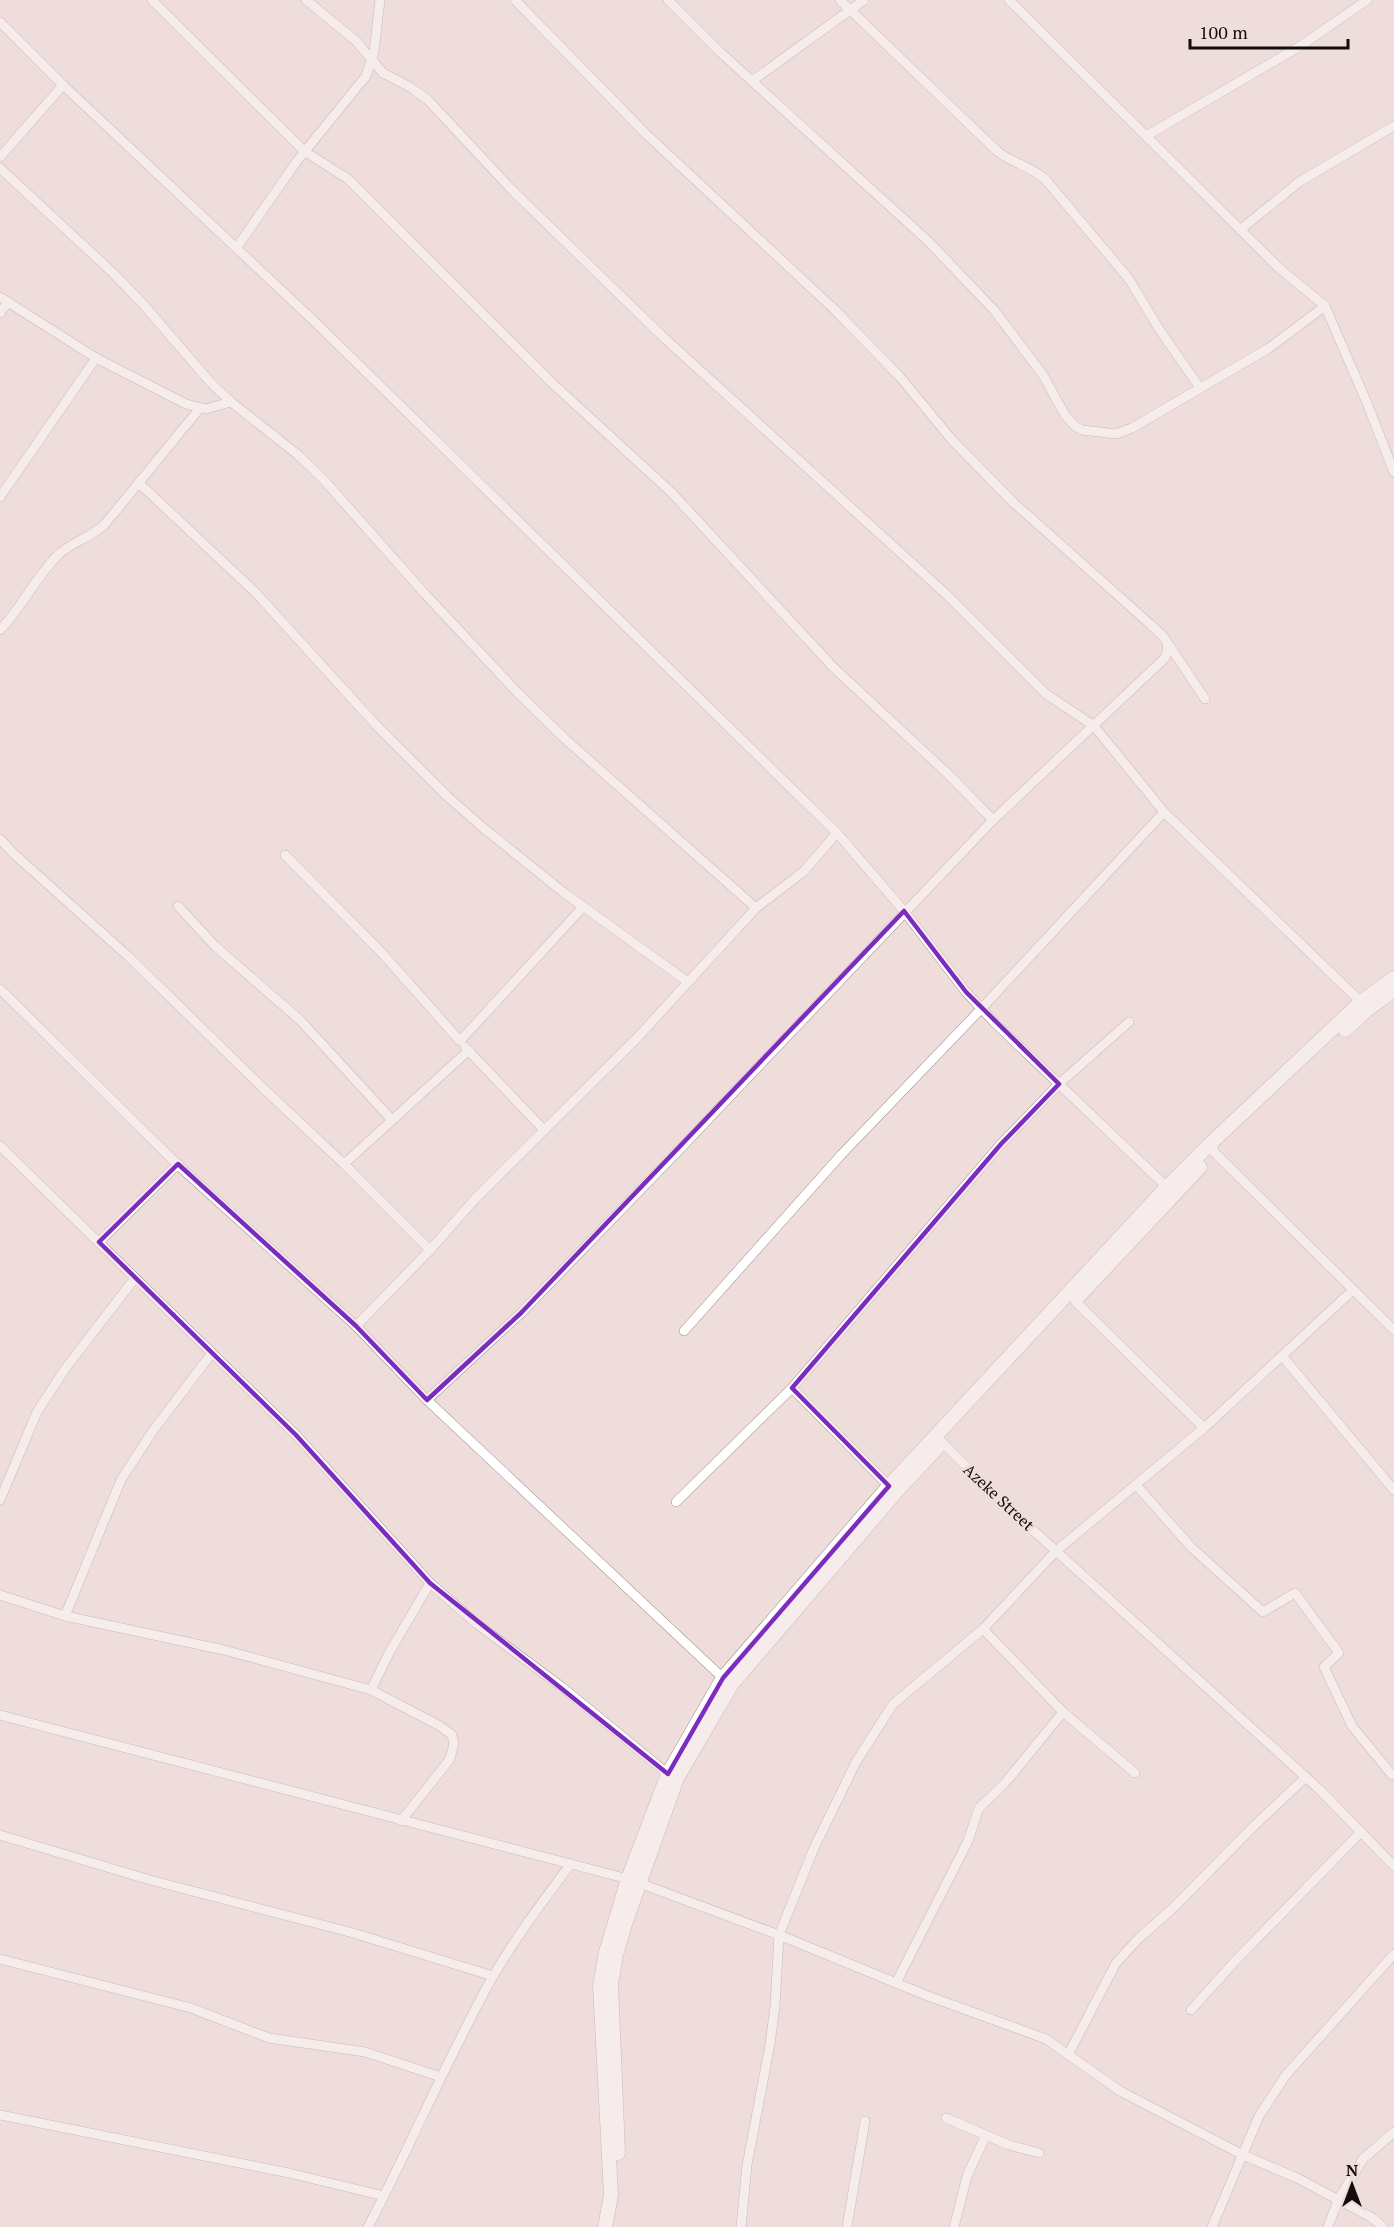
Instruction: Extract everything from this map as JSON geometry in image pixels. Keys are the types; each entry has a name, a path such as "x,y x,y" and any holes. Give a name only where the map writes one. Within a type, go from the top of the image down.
{"main road":[{"path":"614,2227 619,2179 611,1984 634,1881 668,1774 728,1681 889,1486 1213,1147 1361,1002 1394,978"},
{"path":"1213,1147 1368,1010 1394,990"},
{"path":"605,2227 610,2195 600,1985 606,1952 677,1778 728,1681 896,1492 1075,1301 1170,1191"}],"street":[{"path":"152,0 304,151 348,179 551,382 671,492 834,668 993,819"},
{"path":"306,0 355,40 383,73 419,93 433,105 512,190 676,349 947,595 1046,694 1094,726 1164,812 1361,1002"},
{"path":"237,247 304,151 368,72 377,35 380,0"},
{"path":"515,0 646,134 843,318 900,377 952,440 1014,503 1167,640 1205,699"},
{"path":"669,0 720,52 928,241 994,310 1043,375 1065,415 1082,430 1116,434 1132,428 1269,348 1325,306"},
{"path":"840,0 997,151 1012,161 1033,169 1045,179 1129,279 1159,329 1200,388"},
{"path":"752,81 864,0"},
{"path":"1009,0 1279,268 1325,306 1394,472"},
{"path":"1146,136 1302,45 1367,0"},
{"path":"0,22 63,85 237,247 837,832 904,911 981,1009 1026,1055 1170,1191"},
{"path":"0,158 63,85"},
{"path":"1240,230 1299,182 1394,126"},
{"path":"0,168 113,273 211,383 231,402 274,434 323,479 480,654 564,738 756,908"},
{"path":"0,314 4,300 96,358 186,404 200,408 214,408 231,402"},
{"path":"0,497 96,358"},
{"path":"0,630 14,616 59,554 99,531 140,484 200,408"},
{"path":"140,484 255,592 377,726 447,796 513,853 583,907 688,982"},
{"path":"427,1400 529,1305 993,819 1165,658 1169,645"},
{"path":"684,1331 841,1155 981,1009 1164,812"},
{"path":"356,1326 430,1250 474,1200 638,1037 756,908 803,872 837,832"},
{"path":"0,838 129,957 430,1250"},
{"path":"285,855 382,953 459,1041 544,1130"},
{"path":"178,906 215,946 301,1021 392,1120"},
{"path":"459,1041 583,907"},
{"path":"0,988 177,1164 356,1326 427,1400 728,1681"},
{"path":"676,1502 792,1388 993,1153 1059,1084 1130,1022"},
{"path":"344,1164 469,1050"},
{"path":"0,1146 296,1435 430,1583 486,1631 562,1687 668,1774"},
{"path":"1213,1147 1394,1330"},
{"path":"99,1242 177,1164"},
{"path":"0,1500 42,1404 135,1278"},
{"path":"741,2227 747,2166 775,2006 779,1935 814,1848 856,1762 893,1704 983,1629 1056,1551 1204,1428 1283,1358 1353,1290"},
{"path":"1075,1301 1204,1428"},
{"path":"65,1616 122,1480 152,1432 213,1353"},
{"path":"1283,1358 1394,1490"},
{"path":"792,1388 889,1486"},
{"name":"Azeke Street","path":"942,1442 993,1494 1306,1776 1394,1866"},
{"path":"1136,1485 1192,1548 1263,1612 1295,1593 1339,1653 1324,1667 1352,1726 1392,1775"},
{"path":"372,1690 389,1653 430,1583"},
{"path":"0,1595 65,1616 225,1650 372,1690 440,1726 452,1736 454,1743 450,1759 400,1821"},
{"path":"983,1629 1062,1712 1135,1773"},
{"path":"896,1983 968,1841 979,1808 1005,1784 1062,1712"},
{"path":"0,1715 634,1881 1046,2039 1120,2091 1243,2155 1297,2178 1371,2217 1383,2227"},
{"path":"1068,2055 1116,1964 1139,1938 1172,1909 1306,1776"},
{"path":"1191,2010 1237,1959 1361,1832"},
{"path":"0,1835 150,1880 353,1933 493,1976"},
{"path":"368,2227 493,1976 570,1865"},
{"path":"1212,2227 1259,2116 1286,2074 1394,1954"},
{"path":"0,1959 191,2008 269,2038 365,2052 441,2077"},
{"path":"0,2115 289,2173 384,2196"},
{"path":"946,2118 1009,2145 1039,2154"},
{"path":"847,2227 865,2121"},
{"path":"1328,2227 1338,2200 1363,2159 1394,2132"},
{"path":"954,2227 967,2176 986,2135"}],"highlighted area":[{"path":"904,911 966,992 1059,1084 1001,1144 792,1388 889,1486 723,1678 668,1774 430,1583 296,1435 99,1242 178,1164 356,1326 427,1400 521,1313"}]}
